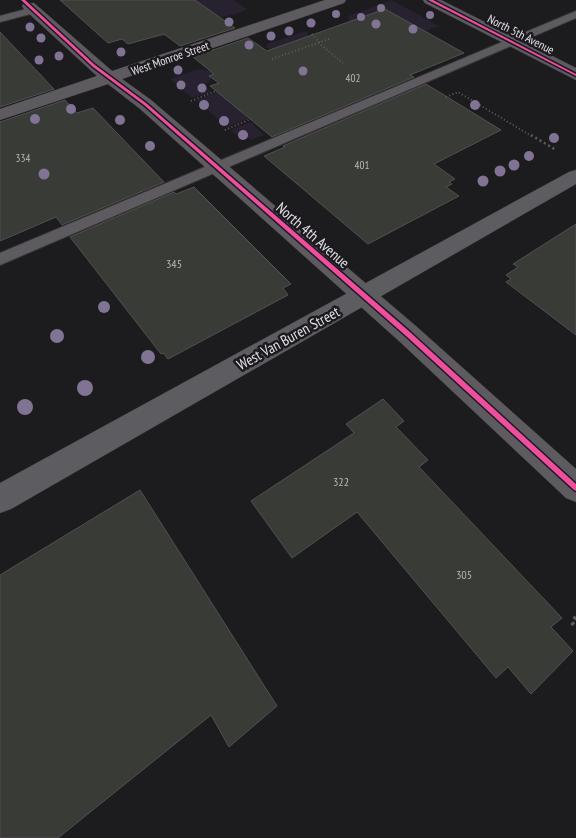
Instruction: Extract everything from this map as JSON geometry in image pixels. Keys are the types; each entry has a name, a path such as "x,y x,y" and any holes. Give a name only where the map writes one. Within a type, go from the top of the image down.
{"main road":[{"name":"West Van Buren Street","path":"0,499 576,176"}],"street":[{"name":"West Monroe Street","path":"0,115 339,0"},
{"name":"North 5th Avenue","path":"430,0 576,75"},
{"name":"North 4th Avenue","path":"31,8 94,66 145,104 408,334 576,488"}],"lane":[{"path":"0,19 31,8"},
{"path":"0,259 576,14"}],"path":[{"path":"311,32 314,41 328,50 332,56 342,63"},
{"path":"272,60 329,39"},
{"path":"191,101 216,91"},
{"path":"446,97 458,92 556,150"},
{"path":"225,130 251,119"},
{"path":"576,616 571,622 576,627"}],"shaded area":[{"path":"195,0 234,0 247,9 240,13 209,21 176,33 150,38 144,34"},
{"path":"392,0 439,26 402,40 349,22 348,16"},
{"path":"306,31 311,41 272,51 266,47 267,44"},
{"path":"198,69 211,71 214,74 209,76 211,78 210,82 203,85 211,92 192,98 170,79"},
{"path":"218,92 247,116 248,119 227,127 196,100"},
{"path":"251,122 264,135 251,140 247,137 242,139 230,130"}],"building":[{"path":"60,0 195,0 235,28 180,46 164,34 128,44 122,39 108,43"},
{"path":"385,9 464,53 410,75 414,77 272,137 210,86 219,83 209,76 214,74 193,57 248,38 267,51"},
{"path":"0,32 54,89 0,107"},
{"path":"426,84 501,130 434,164 455,179 449,182 452,184 446,187 459,196 368,244 264,156 285,147 283,146"},
{"path":"65,100 77,113 93,108 164,182 62,225 56,217 0,241 0,122"},
{"path":"194,187 291,284 283,288 288,295 168,359 163,353 161,354 70,237 174,192 176,194"},
{"path":"576,224 576,335 506,282 511,279 506,275 518,267 513,264"},
{"path":"383,399 404,421 396,427 428,460 419,467 562,618 551,627 573,651 531,694 508,667 496,678 357,512 292,558 251,501 354,433 346,424"},
{"path":"140,490 277,706 229,747 211,715 58,838 0,838 0,575"}],"cycle path":[{"path":"23,0 94,66 145,104 408,334 576,488"},
{"path":"430,0 576,75"}]}
